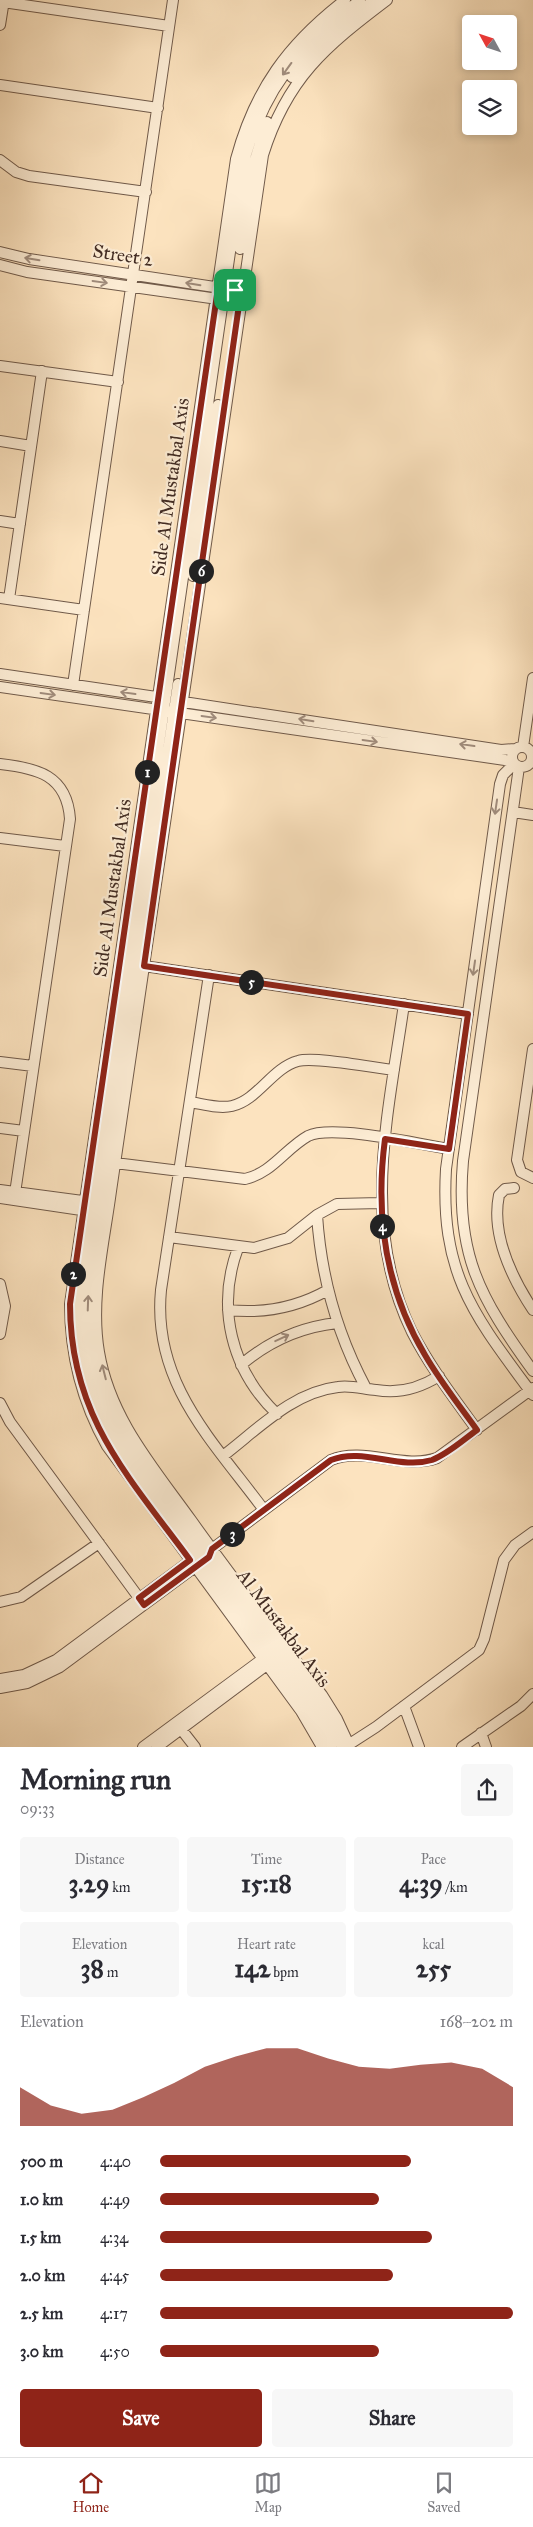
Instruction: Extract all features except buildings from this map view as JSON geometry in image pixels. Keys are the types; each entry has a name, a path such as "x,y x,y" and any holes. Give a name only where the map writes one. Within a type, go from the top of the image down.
{"street":[{"path":"73,685 173,0"},
{"name":"Side Al Mustakbal Axis","path":"201,1557 129,1434 116,1408 106,1380 98,1344 96,1306 107,1191 115,1164 144,966 168,712 229,295 236,159 250,114 261,93 287,54 319,20 346,0"},
{"path":"229,295 242,169 260,116 278,82 300,52 327,26 360,0"},
{"path":"229,295 251,172 270,115 290,80 315,49 374,0"},
{"name":"Side Al Mustakbal Axis","path":"170,700 229,295 262,155 277,115 291,91 312,62 343,34 387,0"},
{"path":"0,25 4,1 170,26"},
{"path":"0,85 158,108"},
{"path":"0,160 16,172 29,176 146,192"},
{"name":"Street 2","path":"0,252 29,259 134,275 229,295"},
{"name":"Street 2","path":"0,265 27,272 132,286 229,295"},
{"path":"0,366 118,382"},
{"path":"42,371 20,524 4,599 84,610"},
{"path":"0,441 31,446"},
{"path":"0,521 20,524"},
{"path":"0,674 170,700 430,744 522,765"},
{"path":"522,765 511,756 519,748 533,680"},
{"path":"0,687 168,712 430,744 501,750 519,748 532,754 522,765 506,771 500,784 449,1149 445,1206 454,1264 478,1320 532,1391 443,1455 424,1462 352,1456 336,1458 142,1601 50,1673 26,1683 0,1688"},
{"name":"Al Mustakbal Axis","path":"170,700 91,1207 87,1312 90,1351 97,1381 107,1410 122,1438 201,1557 308,1705 331,1747"},
{"name":"Al Mustakbal Axis","path":"91,1207 107,1191 168,712"},
{"path":"0,764 35,769 56,783 63,794 69,812 66,846 14,1196"},
{"path":"522,765 513,812 484,1006 463,1161 461,1196 464,1231 471,1265 484,1298 501,1328 533,1371"},
{"path":"513,812 533,815"},
{"path":"0,838 66,846"},
{"path":"144,966 404,1004 468,1009 484,1006"},
{"path":"209,975 169,1237 160,1302 160,1328 165,1354 173,1378 185,1402 264,1510"},
{"path":"404,1004 381,1169 380,1203 386,1251 397,1294 412,1331 439,1376 477,1430"},
{"path":"533,1049 517,1160 521,1172 533,1178"},
{"path":"190,1102 224,1107 235,1105 247,1098 288,1065 302,1060 394,1070"},
{"path":"0,1062 33,1066"},
{"path":"0,1128 24,1131"},
{"path":"115,1164 238,1179 252,1177 268,1169 306,1138 321,1132 332,1131 449,1149"},
{"path":"514,1188 505,1190 499,1195 499,1229 512,1273 533,1310"},
{"path":"0,1190 14,1196 91,1207"},
{"path":"0,1198 14,1196"},
{"path":"169,1237 238,1248 254,1248 280,1241 296,1233 317,1214 330,1207 344,1203 380,1203"},
{"name":"Side Al Mustakbal Axis","path":"91,1207 70,1312 73,1353 81,1386 92,1417 107,1446 201,1557 264,1624 322,1695 346,1746"},
{"path":"317,1214 319,1245 337,1323 366,1388"},
{"path":"238,1248 230,1278 228,1310 232,1338 241,1365 257,1391 277,1414"},
{"path":"0,1284 5,1306 0,1334"},
{"path":"228,1310 251,1312 274,1310 296,1304 328,1290"},
{"path":"241,1365 265,1347 291,1334 337,1323"},
{"path":"224,1455 299,1399 318,1391 348,1386 389,1391 407,1390 439,1376"},
{"path":"0,1403 10,1422 142,1601"},
{"path":"346,1746 404,1706 479,1650 484,1639 504,1560 515,1545 533,1532"},
{"path":"0,1602 22,1597 99,1543"},
{"path":"0,1679 24,1675 46,1666 142,1601"},
{"name":"Al Mustakbal Axis","path":"264,1624 272,1657 320,1706 346,1746"},
{"path":"143,1747 178,1726 272,1657 322,1747"},
{"path":"462,1747 521,1706 533,1694"},
{"path":"404,1706 419,1747"},
{"path":"156,1747 178,1726"},
{"path":"178,1726 195,1747"},
{"path":"481,1733 486,1747"}],"route":[{"path":"218,288 235,290 241,291 144,966 468,1014 449,1149 385,1139 381,1169 380,1203 383,1235 389,1266 406,1319 432,1366 477,1430 443,1455 424,1462 346,1456 331,1460 212,1549 209,1557 144,1605 139,1598 190,1560 116,1460 99,1432 86,1402 76,1370 71,1337 70,1304 216,298 218,288"}]}
